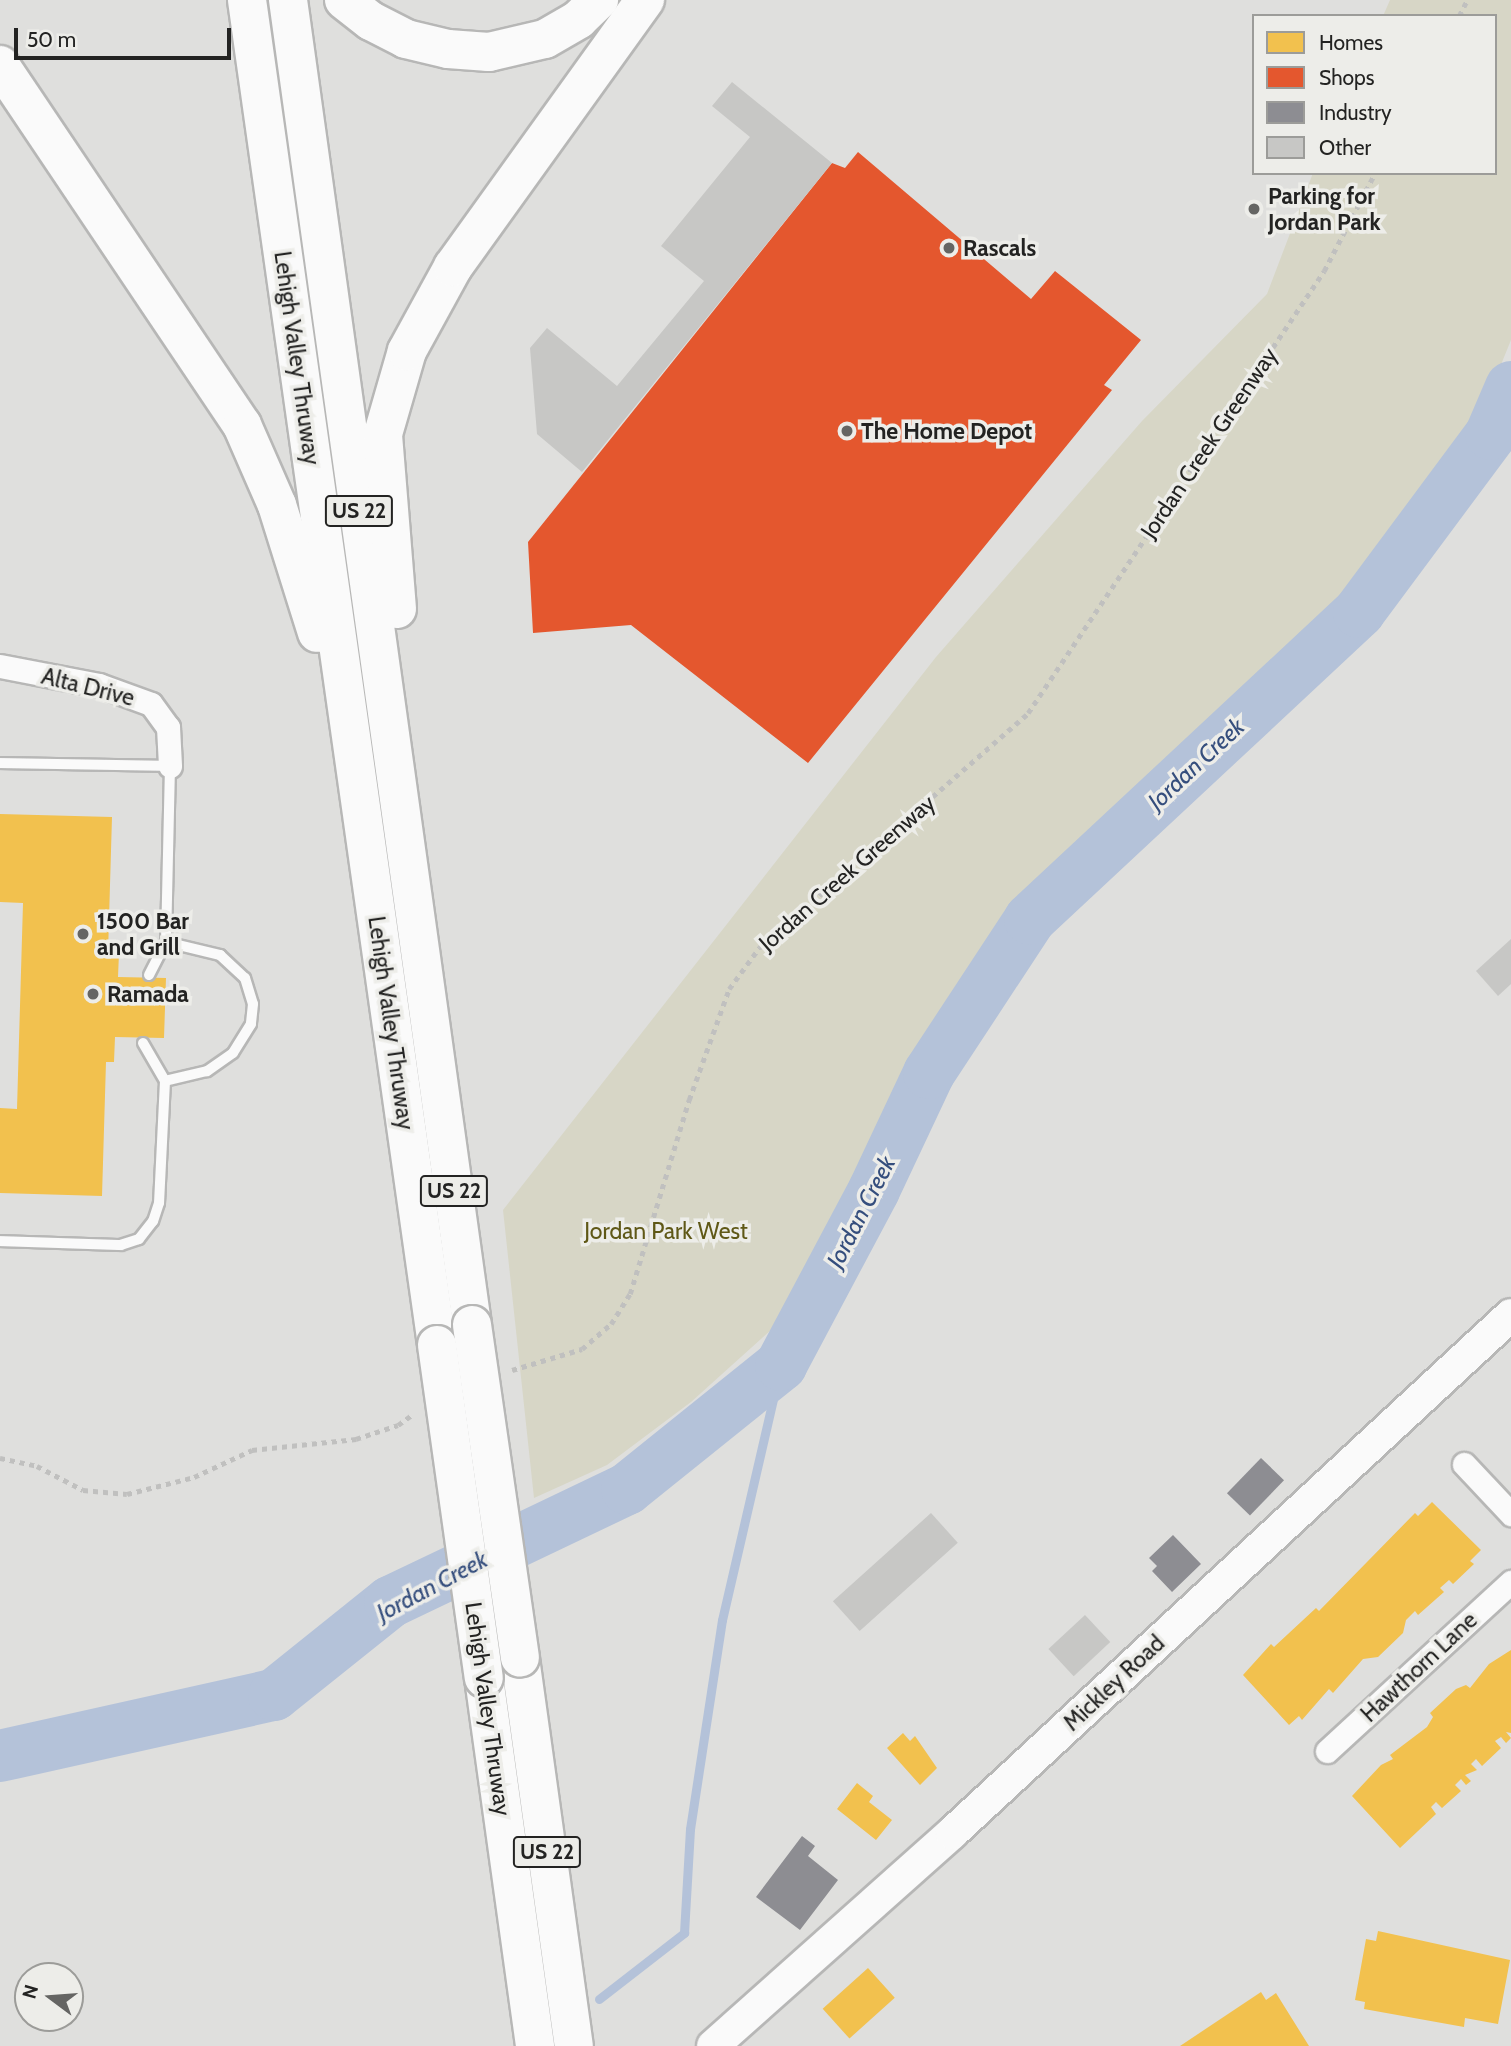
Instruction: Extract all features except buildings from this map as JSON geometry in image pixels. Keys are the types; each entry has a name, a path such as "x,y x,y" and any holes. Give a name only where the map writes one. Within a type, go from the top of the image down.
{"highway":[{"name":"Lehigh Valley Thruway","path":"247,0 536,2046"},
{"name":"Lehigh Valley Thruway","path":"288,0 574,2046"},
{"path":"344,0 370,21 406,38 447,49 489,52 545,39 579,19 599,0"},
{"path":"431,1023 383,434 407,351 435,296 645,0"},
{"path":"0,65 242,425 277,505 350,739"}],"street":[{"name":"Alta Drive","path":"0,666 99,685 151,704 168,727 170,766"},
{"name":"Mickley Road","path":"713,2046 952,1833 1511,1315"},
{"path":"1464,1464 1511,1514"},
{"name":"Hawthorn Lane","path":"1326,1751 1511,1582"}],"lane":[{"path":"0,763 170,766 166,942 149,975"},
{"path":"165,1081 195,1076 233,1053 251,1024 253,1004 245,978 220,955 166,942"},
{"path":"0,1241 121,1245 139,1238 153,1221 159,1203 165,1081 143,1042"}],"path":[{"name":"Jordan Creek Greenway","path":"506,1371 582,1349 611,1324 630,1294 689,1100 729,989 759,948 1028,713 1324,271 1374,175"},
{"path":"0,1458 37,1466 83,1490 127,1494 194,1477 253,1450 356,1439 398,1425 416,1411"}],"green space":[{"name":"Jordan Park West","path":"1390,0 1511,0 1511,340 1487,399 1442,472 1372,567 1296,650 1124,805 1024,905 940,1029 828,1242 771,1330 691,1402 607,1465 534,1498 503,1210 936,657 1142,421 1267,294 1312,175 1497,175 1497,14 1384,14"}],"waterway":[{"name":"Jordan Creek","path":"0,1756 274,1695 390,1602 627,1489 781,1365 874,1190 929,1073 1030,919 1359,612 1491,434 1511,387"},
{"path":"599,1999 684,1933 690,1829 722,1620 781,1365"}],"place":[{"name":"Parking for Jordan Park","path":"1254,209"},
{"name":"Rascals","path":"949,248"},
{"name":"The Home Depot","path":"847,431"},
{"name":"1500 Bar and Grill","path":"83,934"},
{"name":"Ramada","path":"93,994"}]}
